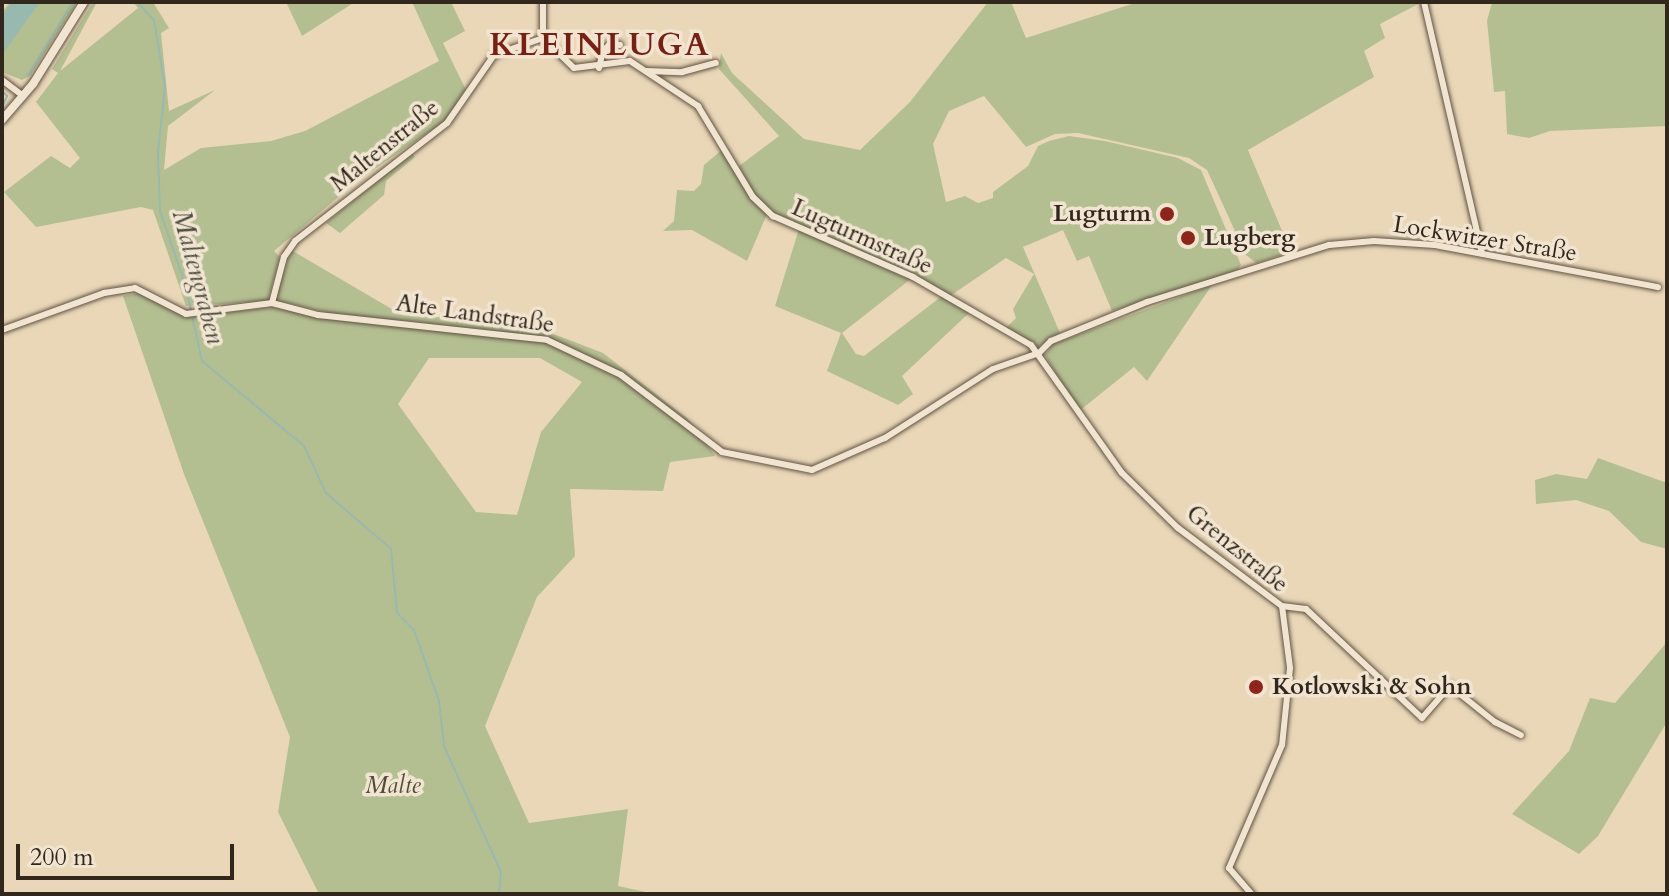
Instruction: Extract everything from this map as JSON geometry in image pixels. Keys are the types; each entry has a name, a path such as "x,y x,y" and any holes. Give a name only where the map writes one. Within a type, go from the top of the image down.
{"main road":[{"path":"2,120 23,96 84,2"}],"street":[{"path":"543,2 543,38 574,68 599,68 603,51 610,44 620,45"},
{"path":"1424,2 1482,253"},
{"name":"Maltenstraße","path":"272,303 284,257 295,241 447,123 494,55 543,38"},
{"name":"Lugturmstraße","path":"599,68 630,61 704,110 753,197 773,216 913,277 1039,353"},
{"path":"646,71 675,73 716,63"},
{"path":"2,80 23,96"},
{"name":"Lockwitzer Straße","path":"1039,353 1051,341 1147,302 1329,245 1374,241 1482,253 1658,287"},
{"name":"Alte Landstraße","path":"2,330 120,288 145,289 171,309 193,313 272,303 318,315 565,345 621,375 722,452 800,470 812,470 885,438 993,369 1039,353"},
{"name":"Grenzstraße","path":"1039,353 1069,404 1122,473 1178,528 1282,606 1290,668 1282,745 1229,868 1252,894"},
{"path":"1282,606 1306,609 1422,718 1450,686 1495,722 1521,735"}],"green space":[{"path":"10,2 77,2 30,76 22,80 2,72 2,12"},
{"path":"93,2 97,2 60,71 138,8 133,2 153,2 169,28 161,33 169,111 215,90 168,126 164,170 201,148 271,141 305,131 439,61 412,2 451,2 465,31 443,43 466,90 445,121 360,179 274,251 280,257 268,301 186,306 153,210 141,207 36,227 4,192 51,156 70,168 80,158 36,102 58,73 52,69"},
{"path":"286,2 355,2 302,36"},
{"path":"988,2 1011,2 1026,38 1138,2 1422,2 1380,24 1385,38 1364,51 1374,77 1248,150 1291,252 1256,263 1246,255 1207,170 1189,158 1078,133 1055,134 1026,147 984,96 949,111 933,144 946,202 965,196 978,203 993,198 993,192 1028,166 1038,146 1049,141 1069,136 1105,141 1178,158 1201,170 1241,265 1238,270 1112,311 1089,256 1077,261 1063,230 1023,247 1060,333 1038,347 1006,328 1016,318 1013,309 1034,274 1006,258 950,296 914,274 777,217 755,195 739,166 779,136 719,69 721,53 732,73 804,139 860,150 910,102"},
{"path":"1492,2 1667,2 1667,126 1550,131 1529,138 1507,134 1505,91 1494,92 1487,21"},
{"path":"724,148 767,214 747,261 692,230 663,231 674,221 677,190 694,191 701,184 704,165"},
{"path":"412,153 415,157 386,181 384,195 340,233 326,223"},
{"path":"799,229 912,278 842,333 856,354 864,356 942,296 970,312 902,376 913,394 898,405 827,371 841,333 775,306"},
{"name":"Malte","path":"291,250 402,315 522,322 603,353 688,419 715,456 670,462 663,491 570,489 575,556 537,597 485,726 529,823 628,809 618,886 655,894 319,894 278,812 290,737 184,474 123,296 144,292 186,317 273,307 322,318 324,312 275,300","holes":["429,358 540,358 582,382 541,432 517,515 476,512 398,404"]},
{"path":"1212,285 1147,381 1134,367 1078,412 1045,355 1053,344"},
{"path":"1598,458 1667,483 1667,549 1641,542 1609,511 1576,500 1536,504 1535,480 1556,474 1587,479"},
{"path":"1667,642 1667,722 1598,836 1579,854 1512,814 1569,751 1590,698 1615,703"}],"water":[{"path":"12,2 40,2 2,55 2,16"}],"waterway":[{"path":"28,75 73,2"},
{"name":"Maltengraben","path":"137,2 154,20 165,87 158,153 160,211 185,283 202,361 304,446 326,493 391,549 397,613 414,630 439,701 444,746 501,872 499,894"},
{"path":"2,91 7,96 2,107"}],"place":[{"name":"Lugturm","path":"1167,214"},
{"name":"Lugberg","path":"1188,238"},
{"name":"Kotlowski & Sohn","path":"1256,687"}],"district":[{"name":"KLEINLUGA","path":"600,45"}]}
